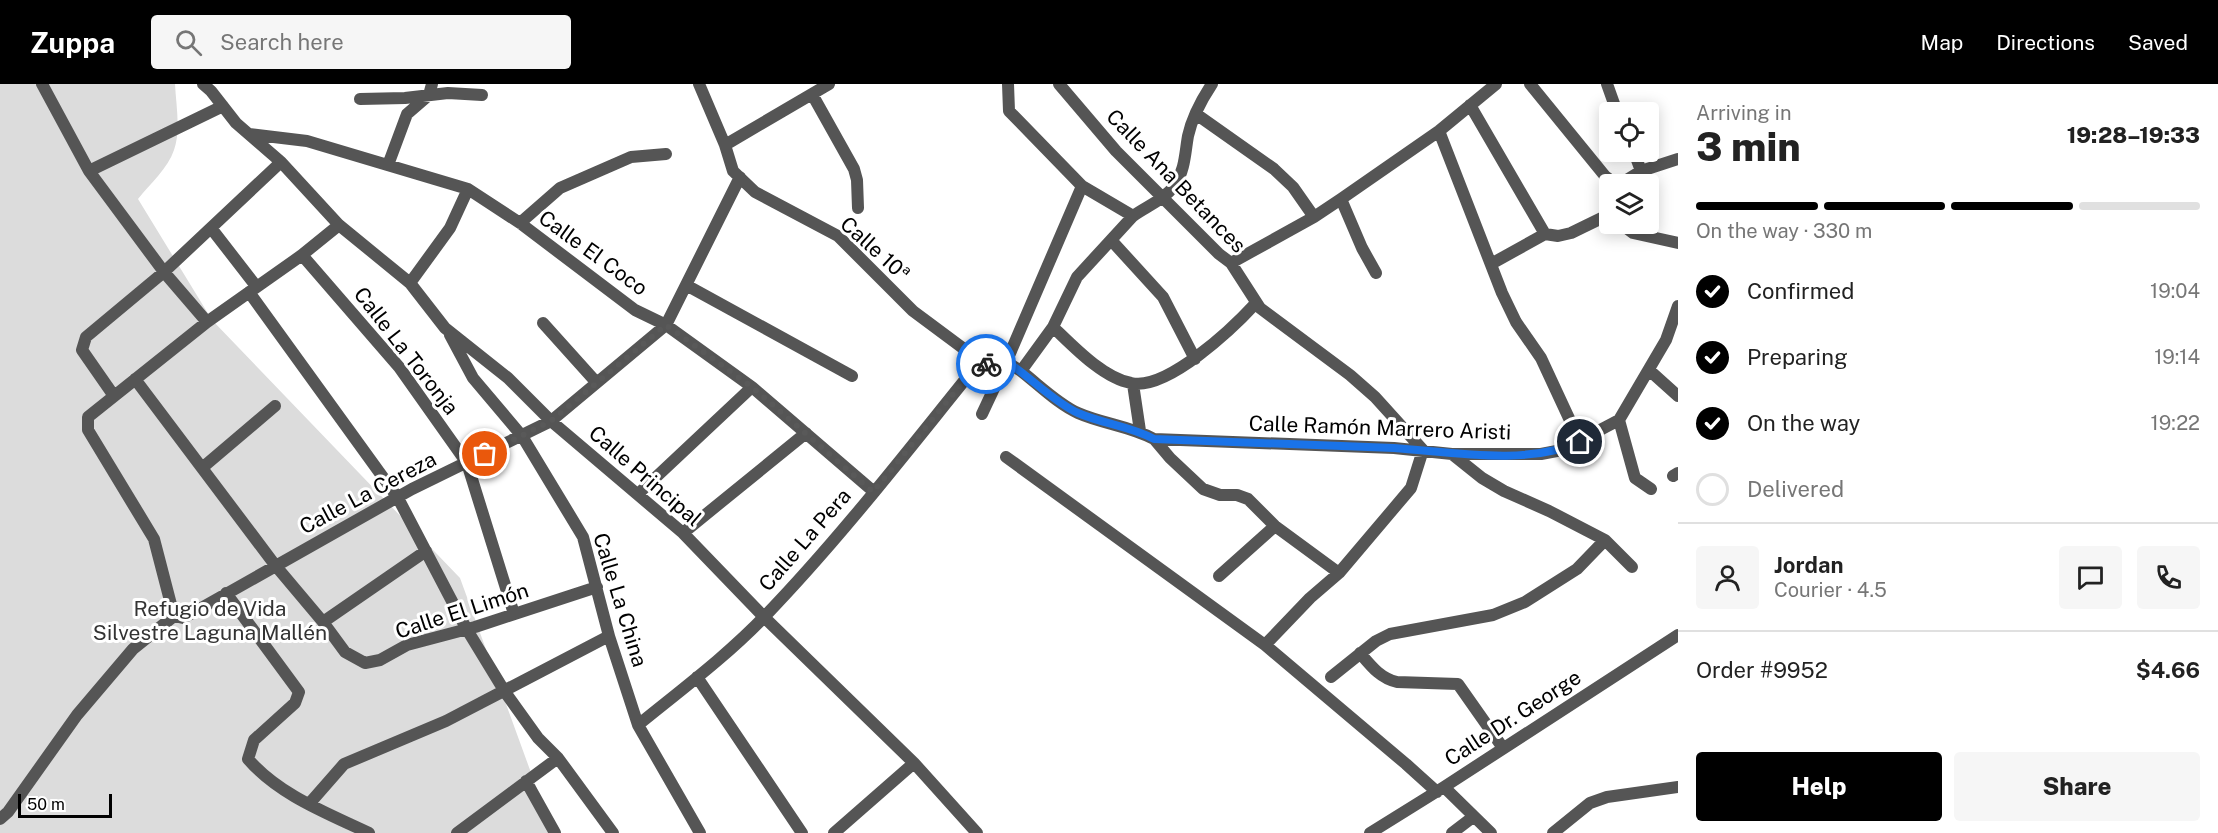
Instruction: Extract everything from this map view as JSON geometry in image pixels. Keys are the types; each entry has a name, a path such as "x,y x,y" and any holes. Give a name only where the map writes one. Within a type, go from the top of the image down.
{"street":[{"path":"42,84 88,171 164,272 207,322"},
{"name":"Calle 10ª","path":"699,84 734,171 755,192 838,236 913,311 992,369 999,369 1005,365"},
{"path":"725,145 829,84"},
{"path":"1008,84 1009,111 1082,186 1133,216"},
{"name":"Calle Ana Betances","path":"1059,84 1116,151 1219,254 1232,263 1260,308 1350,375 1375,397 1423,450"},
{"path":"1021,371 1053,327 1077,277 1133,216 1163,198 1175,185 1183,169 1188,136 1196,114 1212,84"},
{"path":"1530,84 1603,174"},
{"path":"1607,84 1613,102"},
{"name":"Calle Principal","path":"212,86 236,123 281,162 339,225 410,283 446,328 508,378 551,421 683,533 764,617 914,763 974,832"},
{"path":"1232,263 1314,217 1439,132 1490,86"},
{"path":"360,99 405,98 431,89 448,93 482,95"},
{"path":"388,165 407,114 431,89"},
{"path":"812,94 854,169 857,180 858,208"},
{"path":"1470,105 1545,234"},
{"path":"88,171 223,106"},
{"path":"1196,114 1274,169 1293,188 1314,217"},
{"path":"1439,132 1502,292 1516,322 1541,358 1580,442"},
{"name":"Calle El Coco","path":"248,134 307,141 468,189 520,223 635,310 666,325 752,387 873,492"},
{"path":"520,223 560,189 631,158 666,154"},
{"path":"1636,174 1678,159"},
{"path":"114,396 82,350 86,337 164,272 281,162"},
{"path":"1638,162 1641,171"},
{"name":"Calle La Cereza","path":"0,819 8,812 76,715 133,649 178,617 226,593 412,489 551,421 666,325 740,177"},
{"path":"982,414 1082,186"},
{"path":"410,283 450,228 468,189"},
{"path":"1341,199 1362,248 1376,273"},
{"path":"1491,264 1545,234 1558,236 1571,233 1599,219"},
{"path":"178,617 154,539 88,430 88,417 207,322 302,255 339,225"},
{"path":"211,228 398,498 466,628 505,692 537,738 558,758 613,833"},
{"path":"1638,234 1678,243"},
{"path":"1111,240 1163,297 1195,359"},
{"name":"Calle La Toronja","path":"302,255 399,367 467,463 514,614"},
{"path":"686,285 852,376"},
{"path":"1053,327 1099,367 1118,379 1133,384 1160,379 1195,359 1233,327 1256,303"},
{"name":"Calle Ramón Marrero Aristi","path":"1005,365 1013,366 1021,371 1076,412 1140,431 1154,439 1423,450 1452,454 1541,453 1562,450 1619,420 1666,340 1678,306"},
{"path":"543,323 596,382"},
{"name":"Calle La China","path":"446,328 473,378 522,436 583,537 609,636 638,725 699,833"},
{"name":"Calle La Pera","path":"638,725 697,677 764,617 823,552 981,360"},
{"path":"1649,370 1678,396"},
{"name":"Calle El Limón","path":"135,379 275,565 345,652 365,663 380,660 407,645 475,627 597,587"},
{"path":"1133,384 1140,431"},
{"path":"638,494 752,387"},
{"path":"202,468 274,406"},
{"path":"1619,420 1635,478 1651,489"},
{"path":"683,533 806,434"},
{"path":"1154,439 1170,458 1203,489 1220,495 1237,495 1248,499 1275,526 1339,573"},
{"path":"1265,645 1310,598 1339,573 1411,488 1423,450"},
{"path":"1452,454 1482,478 1605,540 1632,567"},
{"path":"1006,457 1265,645 1491,833"},
{"path":"1219,576 1275,526"},
{"path":"1331,677 1376,641 1390,634 1493,615 1525,602 1577,569 1605,540"},
{"path":"323,622 426,551"},
{"path":"226,593 299,692 295,703 254,740 248,759 260,774 309,804 369,833"},
{"name":"Calle Dr. George","path":"1370,833 1678,635"},
{"path":"309,804 344,764 446,721 609,636"},
{"path":"1360,653 1387,680 1458,684 1503,748"},
{"path":"697,677 802,833"},
{"path":"456,833 558,758"},
{"path":"834,833 914,763"},
{"path":"526,781 555,833"},
{"path":"1553,833 1590,802 1607,797 1678,787"},
{"path":"1452,833 1473,817"}],"green space":[{"name":"Refugio de Vida Silvestre Laguna Mallén","path":"0,84 175,84 178,126 174,150 163,169 138,199 212,320 460,578 553,833 0,833"}],"way so far":[{"path":"485,454 551,421 666,325 752,387 873,492 981,360 986,364"}],"route":[{"path":"986,364 992,369 999,369 1005,365 1013,366 1076,412 1140,431 1154,439 1394,448 1452,454 1541,453 1562,450 1580,442"}]}
